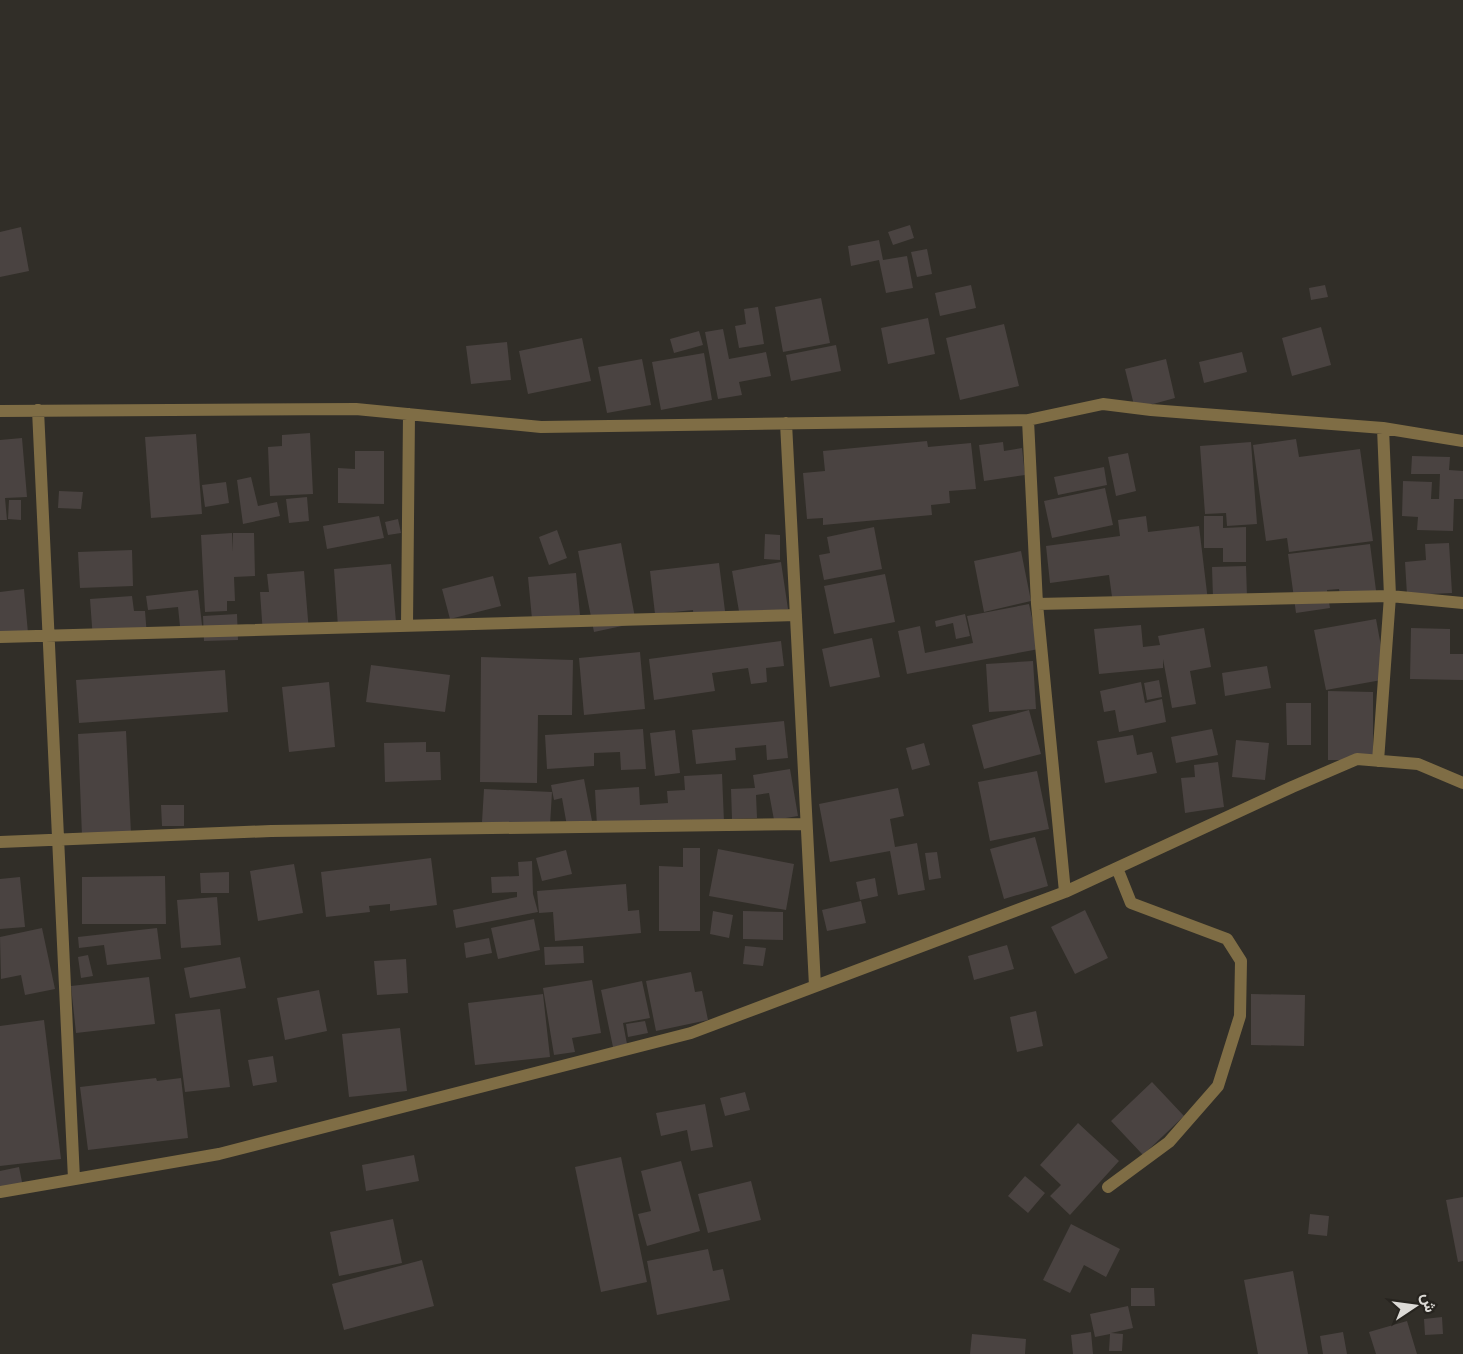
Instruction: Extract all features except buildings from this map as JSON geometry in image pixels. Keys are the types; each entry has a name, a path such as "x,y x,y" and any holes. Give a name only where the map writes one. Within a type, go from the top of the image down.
{"street":[{"path":"0,411 356,409 541,427 1028,420 1103,404 1151,410 1383,428 1463,441"},
{"path":"38,410 74,1179"},
{"path":"407,625 409,414"},
{"path":"1028,420 1037,604 1065,892"},
{"path":"786,423 815,986"},
{"path":"1378,761 1390,596 1383,428"},
{"path":"1037,604 1390,596 1463,603"},
{"path":"0,637 796,615"},
{"path":"0,1192 219,1154 691,1033 1065,892 1282,791 1357,759 1418,764 1463,783"},
{"path":"0,842 271,831 806,824"},
{"path":"1108,1187 1169,1142 1218,1086 1240,1016 1241,961 1227,939 1131,903 1117,868"}]}
